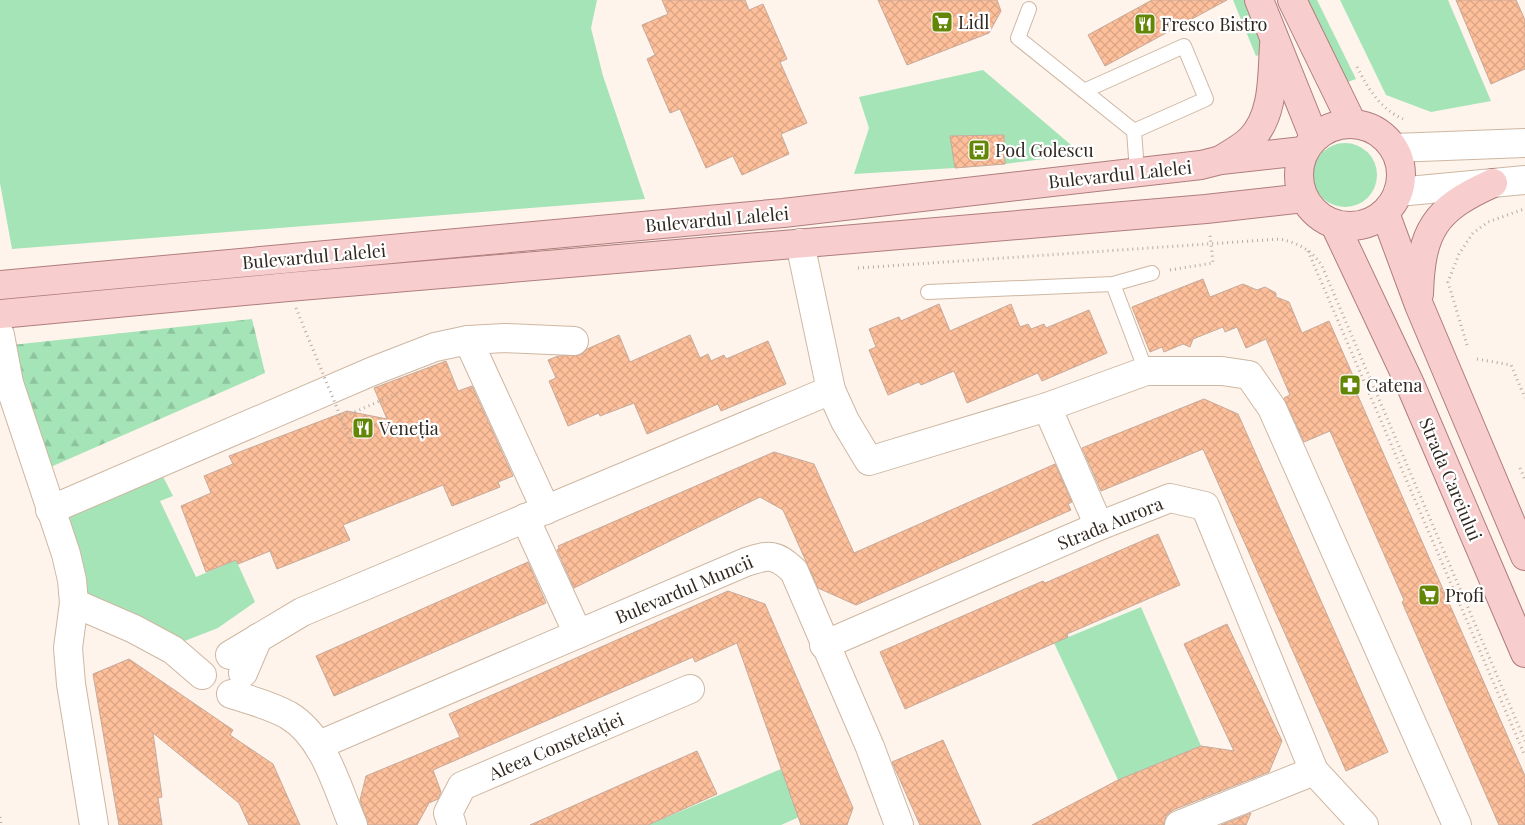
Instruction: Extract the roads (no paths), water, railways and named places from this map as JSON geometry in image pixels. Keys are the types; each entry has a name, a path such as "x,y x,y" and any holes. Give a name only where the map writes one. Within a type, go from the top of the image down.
{"main road":[{"path":"1259,0 1275,41 1309,144"},
{"path":"1292,0 1352,123"},
{"path":"1221,160 1250,141 1263,122 1271,93 1275,41"},
{"path":"1352,123 1368,127 1382,135 1394,148 1400,165 1401,182 1391,203 1370,223 1352,227 1335,225 1319,216 1304,198 1298,174 1309,144 1336,125 1352,123"},
{"name":"Bulevardul Lalelei","path":"0,285 783,213 1201,165 1309,144"},
{"path":"1419,305 1420,262 1426,240 1437,220 1453,204 1493,183"},
{"name":"Bulevardul Lalelei","path":"0,314 800,243 1206,210 1304,198"},
{"path":"1391,203 1419,305 1525,556"},
{"name":"Strada Careiului","path":"1335,225 1410,384 1525,653"}],"street":[{"path":"1394,148 1525,143"},
{"path":"1391,203 1493,183 1525,180"},
{"path":"800,243 831,390 845,421 869,461 1046,407 1146,371 1222,371 1249,375 1276,417 1457,825"},
{"path":"0,335 9,383 66,554 72,580 74,603 68,648 71,684 94,825"},
{"path":"50,510 373,371 435,348 468,340 505,338 574,341"},
{"path":"468,340 536,514 578,634"},
{"path":"227,672 258,638 302,612 831,390"},
{"path":"1046,407 1100,526"},
{"name":"Strada Aurora","path":"824,645 1100,526 1170,498 1204,506 1314,771 1364,825"},
{"name":"Bulevardul Muncii","path":"318,745 746,562 766,556 780,558 794,571 824,645 870,748 899,825"},
{"path":"74,603 134,629 174,650 227,672 273,707 296,721 318,745 353,825"},
{"name":"Aleea Constelației","path":"452,825 448,813 462,786 690,689"},
{"path":"1179,825 1230,816 1314,771"}],"lane":[{"path":"1029,9 1018,38 1134,131 1136,171"},
{"path":"1084,91 1184,46 1206,99 1134,131"},
{"path":"928,292 1113,284 1152,273"},
{"path":"1113,284 1146,371"}],"place":[{"name":"Lidl","path":"942,22"},
{"name":"Fresco Bistro","path":"1145,24"},
{"name":"Pod Golescu","path":"979,150"},
{"name":"Catena","path":"1350,385"},
{"name":"Veneția","path":"363,428"},
{"name":"Profi","path":"1429,595"}]}
